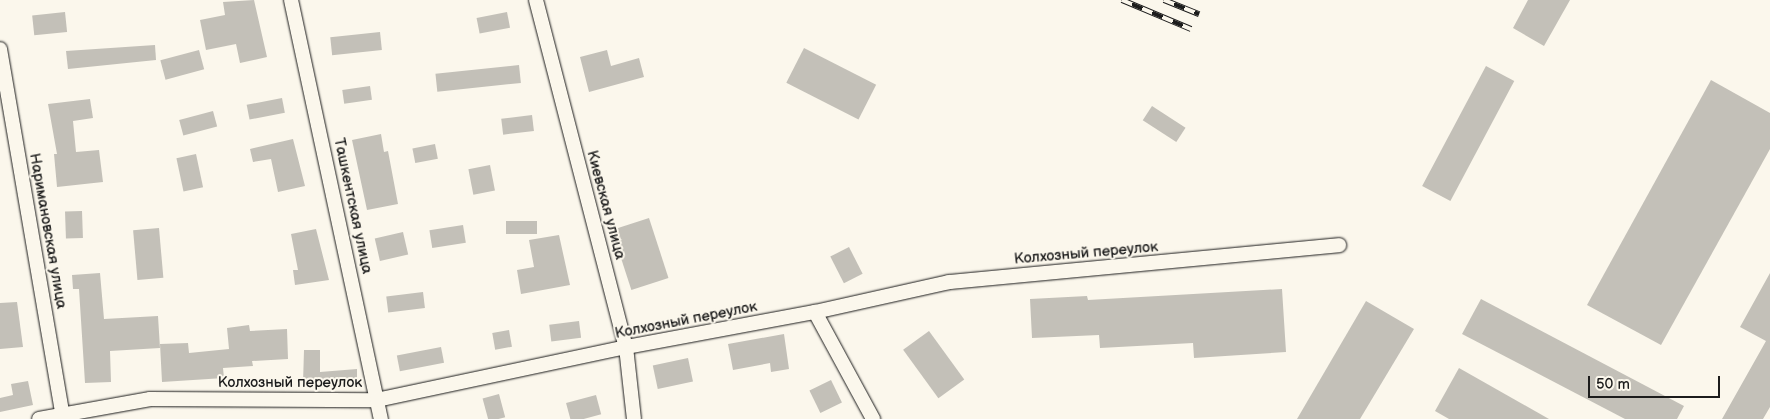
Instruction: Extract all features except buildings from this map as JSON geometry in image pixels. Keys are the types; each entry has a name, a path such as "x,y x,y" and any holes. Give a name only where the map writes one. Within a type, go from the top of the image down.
{"street":[{"name":"Ташкентская улица","path":"291,0 381,419"},
{"name":"Киевская улица","path":"536,0 626,347 634,419"},
{"name":"Наримановская улица","path":"0,49 63,417"},
{"name":"Колхозный переулок","path":"39,419 63,417 150,400 376,400 626,347 815,312 949,282 1339,245"},
{"path":"815,312 872,419"}],"railway":[{"path":"1122,0 1191,29"},
{"path":"1164,0 1199,14"}]}
